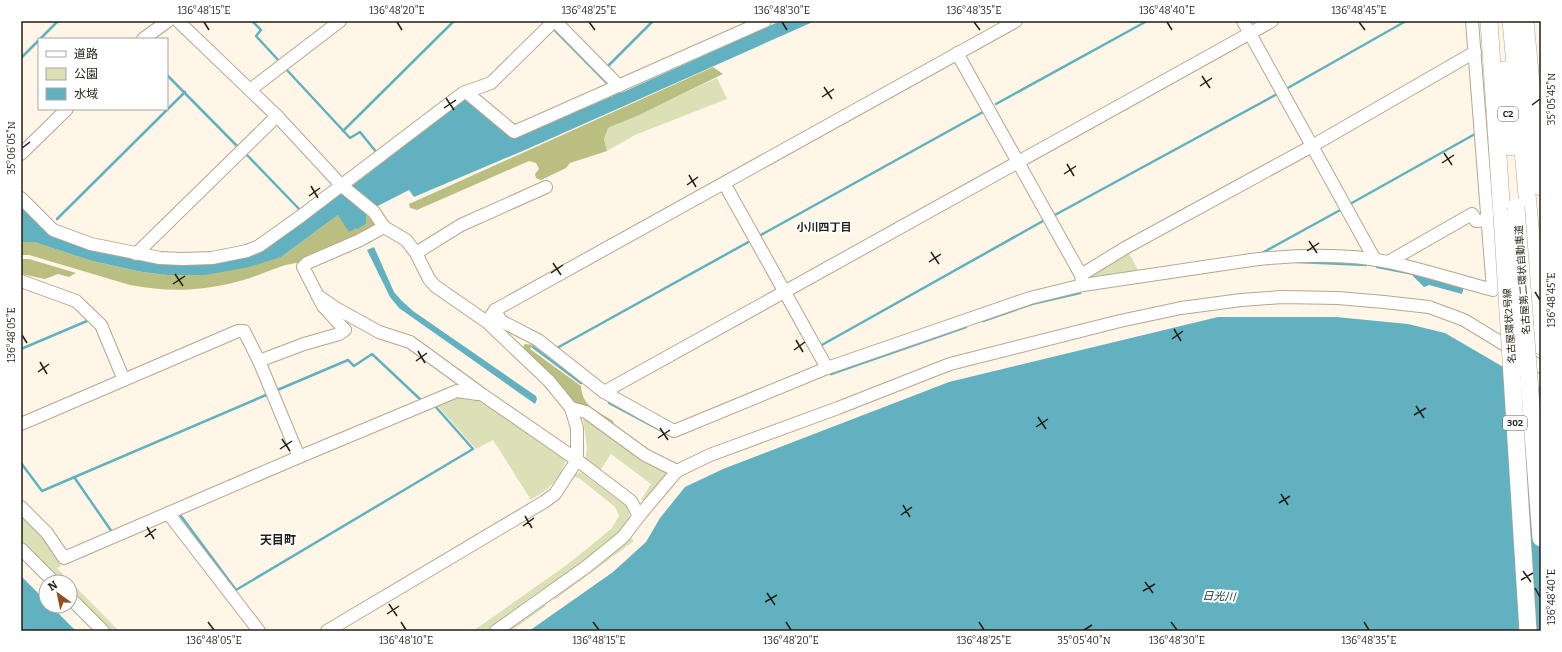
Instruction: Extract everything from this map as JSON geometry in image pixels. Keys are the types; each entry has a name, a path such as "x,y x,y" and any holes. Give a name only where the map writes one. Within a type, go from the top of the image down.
{"highway":[{"name":"名古屋環状2号線","path":"1489,21 1495,218 1528,631"},
{"name":"名古屋第二環状自動車道","path":"1509,22 1504,80 1516,207 1541,538"},
{"name":"名古屋第二環状自動車道","path":"1509,22 1541,346"},
{"path":"1509,22 1541,187"}],"street":[{"path":"144,38 168,21"},
{"path":"178,21 276,116 341,185 374,212 384,227 406,240 416,253 429,278 435,286 487,322 507,343 541,373 571,408 577,428 577,460 555,494 328,631"},
{"path":"250,90 340,21"},
{"path":"466,92 514,132 614,89 749,25 765,21"},
{"path":"487,322 495,310 1016,21"},
{"path":"1243,21 1375,260"},
{"path":"604,392 785,290 1272,21"},
{"path":"495,310 501,321 538,340 604,392 674,431 827,368 1082,280 1278,257 1337,257 1388,262 1493,290 1495,218 1472,21"},
{"path":"21,198 53,230 91,244 160,258 212,258 247,251 259,246 463,93 491,83 552,23 614,89"},
{"path":"1082,280 1132,245 1312,146 1475,52"},
{"path":"957,53 1082,280"},
{"path":"21,154 65,110"},
{"path":"136,254 276,116"},
{"path":"724,182 827,368"},
{"path":"416,253 461,225 546,187"},
{"path":"1388,262 1472,214 1476,221 1495,218"},
{"path":"259,361 304,344 339,334 345,330 323,306 303,267 307,263 358,241 384,227"},
{"path":"21,281 76,302 101,325 124,380"},
{"path":"317,295 334,307 379,332 410,342 577,460 631,502 639,516"},
{"path":"496,631 586,567 623,537 677,470 710,455 838,408 950,364 1120,321 1181,308 1241,300 1282,297 1338,298 1384,302 1429,307 1464,320 1541,367"},
{"path":"21,424 238,331 244,331 259,361 299,457"},
{"path":"21,507 48,533 64,558 457,391 483,395"},
{"path":"571,408 586,412 645,455 677,470"},
{"path":"168,513 259,631"},
{"path":"21,549 46,574"},
{"path":"78,606 103,631"}],"green space":[{"path":"713,67 723,74 639,115 608,128 604,139 607,151 570,163 566,168 541,180 536,178 535,174 539,169 536,163 529,161 417,210 410,208 409,204"},
{"path":"717,78 727,99 635,135 607,151 604,139 607,129"},
{"path":"366,212 369,213 369,217 376,227 300,263 280,267 232,283 189,290 145,288 130,285 29,255 21,255 21,242 34,242 92,261 142,272 167,275 281,257 338,215 357,228 366,224"},
{"path":"1128,252 1139,271 1089,279 1088,275"},
{"path":"21,259 29,259 76,273 69,277 58,274 45,279 21,274"},
{"path":"525,344 533,345 530,349 581,386 584,399 588,404 613,421 614,424 612,426 570,399 524,352 523,347"},
{"path":"455,394 480,398 566,456 562,469 554,483 531,500 493,440 476,449 435,403"},
{"path":"587,416 669,473 647,500 641,500 651,484 611,454 599,472 585,463 587,447 583,419"},
{"path":"579,472 626,506 630,519 623,531 582,566 489,631 473,631 568,564 611,529 619,516 615,507 579,478 573,477"},
{"path":"21,515 43,537 61,566 57,568 63,574 50,574 21,545"},
{"path":"630,537 634,541 554,600 552,597"},
{"path":"78,589 119,631 108,631 78,602"},
{"path":"544,603 546,606 511,631 505,631"}],"water":[{"path":"544,21 550,21 621,93 780,21 815,21 525,150 414,197 409,190 366,212 366,224 357,229 356,228 349,232 338,215 281,257 249,267 205,275 167,275 142,272 92,261 34,242 21,242 21,207 48,234 92,249 208,264 255,254 265,249 341,193 349,200 358,192 352,186 465,99 513,138 613,96 610,88"},
{"path":"374,247 394,292 401,300 413,311 536,396 537,399 535,404 399,308 390,297 367,250"},
{"path":"1376,265 1410,270 1460,285 1459,287 1464,287 1462,294 1429,285 1424,287 1412,275 1376,268"},
{"name":"日光川","path":"1218,317 1336,317 1408,324 1445,333 1541,389 1541,631 529,631 613,572 646,542 660,518 685,487 723,469 949,382"},
{"path":"21,576 38,593 38,614 59,614 76,631 21,631"}],"waterway":[{"path":"41,38 58,21"},
{"path":"252,21 261,30 256,36 280,62"},
{"path":"343,131 454,21"},
{"path":"607,67 653,21"},
{"path":"996,104 1147,21"},
{"path":"1286,89 1406,21"},
{"path":"21,58 38,41"},
{"path":"285,68 350,138 360,132 377,153"},
{"path":"168,76 239,148"},
{"path":"168,109 185,92"},
{"path":"1053,216 1279,93"},
{"path":"57,219 167,110"},
{"path":"759,236 983,112"},
{"path":"1350,204 1475,134"},
{"path":"245,153 301,211"},
{"path":"1262,253 1342,209"},
{"path":"820,346 1043,221"},
{"path":"557,348 752,240"},
{"path":"1298,262 1366,265"},
{"path":"983,321 1032,304 1080,293"},
{"path":"21,349 87,321"},
{"path":"831,374 966,327"},
{"path":"533,347 581,383"},
{"path":"275,391 348,360 354,366 372,354 422,401"},
{"path":"21,463 42,491 266,395"},
{"path":"609,403 673,437"},
{"path":"181,516 236,590 473,449 435,406"},
{"path":"74,477 112,532"}],"district":[{"name":"小川四丁目","path":"824,227"},
{"name":"天目町","path":"278,540"}]}
